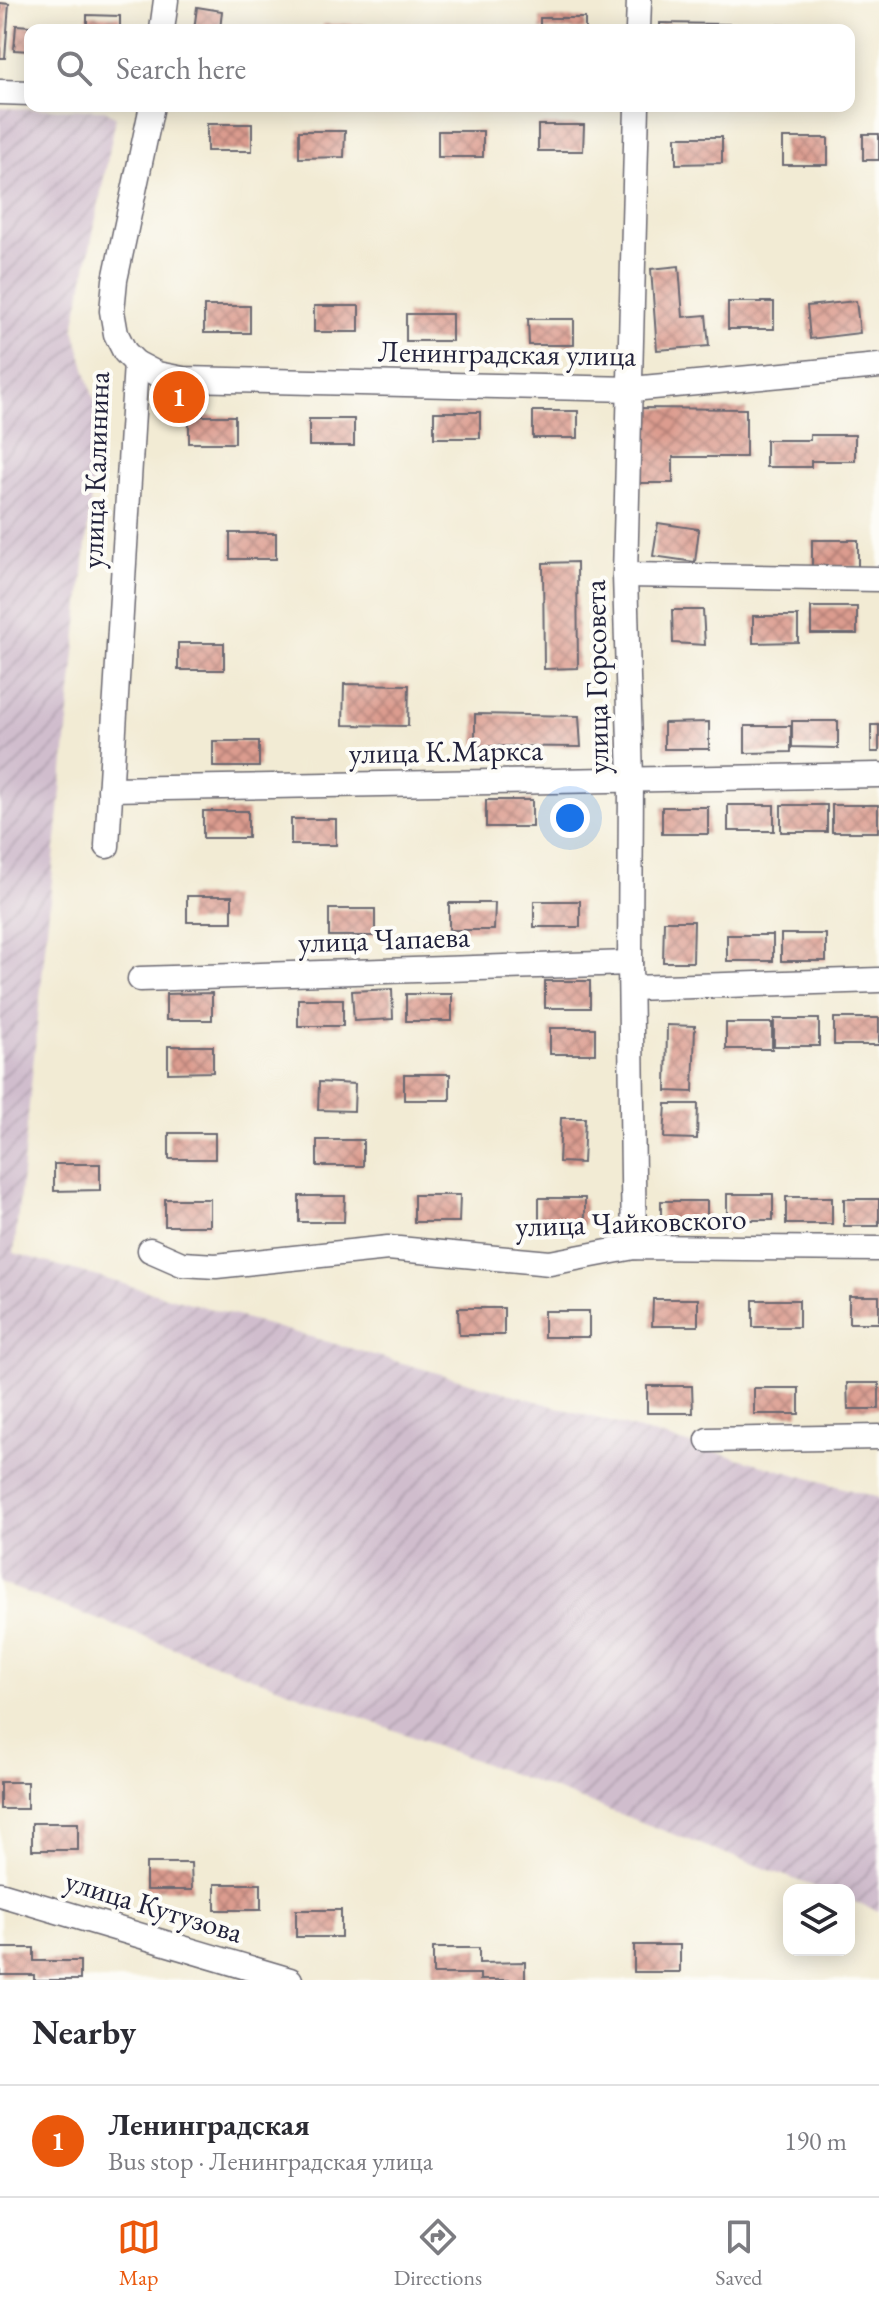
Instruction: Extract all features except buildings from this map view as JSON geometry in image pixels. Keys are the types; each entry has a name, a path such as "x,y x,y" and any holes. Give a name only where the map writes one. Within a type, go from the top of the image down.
{"street":[{"path":"163,24 166,0"},
{"path":"638,24 639,0"},
{"path":"0,92 24,93"},
{"name":"улица Калинина","path":"107,846 136,363 125,352 116,334 112,311 115,280 151,112"},
{"name":"улица Горсовета","path":"634,1247 631,779 625,575 637,112"},
{"name":"Ленинградская улица","path":"136,363 157,374 183,379 632,389 879,366"},
{"path":"625,575 879,579"},
{"name":"улица К.Маркса","path":"110,789 879,775"},
{"name":"улица Чапаева","path":"140,979 630,976 879,980"},
{"name":"улица Чайковского","path":"150,1250 182,1264 216,1266 388,1248 550,1263 634,1247 879,1249"},
{"path":"708,1440 879,1437"},
{"name":"улица Кутузова","path":"0,1894 290,1980"}],"shaded area":[{"path":"0,108 24,108 24,112 108,112 116,117 74,329 99,417 14,1253 879,1498 879,1911 855,1902 855,1884 807,1884 0,1583"}],"place":[{"name":"Ленинградская","path":"179,397"}]}
